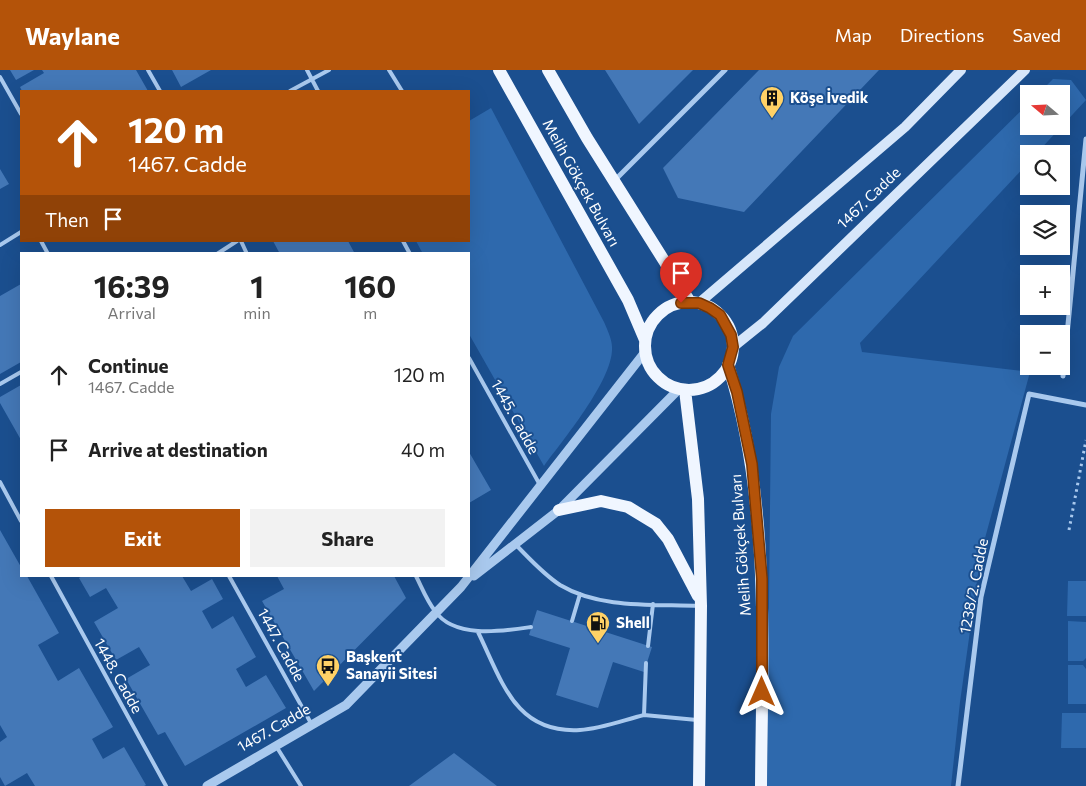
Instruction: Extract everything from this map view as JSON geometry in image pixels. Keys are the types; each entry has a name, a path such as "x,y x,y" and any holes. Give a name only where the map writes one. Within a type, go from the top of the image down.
{"main road":[{"name":"Melih Gökçek Bulvarı","path":"500,70 628,300 645,346"},
{"name":"Melih Gökçek Bulvarı","path":"548,70 614,181 694,303"},
{"name":"1467. Cadde","path":"645,346 652,323 664,310 681,303 694,303 905,127 961,70"},
{"name":"1467. Cadde","path":"733,347 763,322 1025,70"},
{"path":"645,346 653,372 669,386 682,390 698,389 711,384 721,376 728,365 733,347 731,335 720,315 694,303"},
{"name":"Melih Gökçek Bulvarı","path":"728,365 737,392 752,464 762,579 761,786"},
{"path":"682,390 698,499 701,604 699,786"},
{"path":"559,510 601,501 628,507 656,524 672,546 701,604"}],"street":[{"path":"614,181 725,70"},
{"path":"1063,376 1086,139"},
{"name":"1467. Cadde","path":"470,576 541,487 645,346"},
{"name":"1467. Cadde","path":"461,587 559,510 682,390"},
{"name":"1238/2. Cadde","path":"958,786 981,597 1029,394 1086,405"},
{"name":"1467. Cadde","path":"207,786 346,705 469,577"}],"lane":[{"path":"148,70 159,90"},
{"path":"307,70 317,90"},
{"path":"292,90 312,81 329,70"},
{"path":"389,70 401,90"},
{"path":"0,77 20,112"},
{"path":"0,245 20,233"},
{"path":"220,252 237,242"},
{"name":"1445. Cadde","path":"470,360 541,487"},
{"path":"0,384 20,373"},
{"path":"0,482 20,519"},
{"path":"515,544 542,571 560,585 580,594 614,602 701,604"},
{"name":"1448. Cadde","path":"52,577 166,786"},
{"name":"1447. Cadde","path":"230,577 312,725"},
{"path":"417,577 436,613 456,627 478,632 531,627"},
{"path":"572,621 580,594"},
{"path":"648,646 653,604"},
{"path":"478,632 514,703 533,721 551,728 581,730 644,715 700,721"},
{"path":"644,715 646,663"},
{"path":"276,746 301,786"}],"path":[{"path":"1069,530 1086,440"}],"shaded area":[{"path":"1053,79 1071,80 1086,100 1070,117 1070,85 1047,85"},
{"path":"491,108 604,322 612,344 610,360 605,375 596,392 586,409 544,466 470,336 470,252 422,252 417,242 470,242 470,120"},
{"path":"1020,112 1020,135 1054,135 1044,145 1020,145 1020,172 860,343 862,352 1020,371 1020,375 1029,375 981,553 960,702 951,786 767,786 771,414 779,367 793,336"},
{"path":"1068,581 1086,581 1086,616 1067,616"},
{"path":"1068,621 1086,622 1086,658 1083,661 1068,661"},
{"path":"1068,665 1083,665 1086,669 1086,704 1068,704"},
{"path":"1062,713 1086,713 1086,748 1061,748"}],"building":[{"path":"10,70 34,70 16,80"},
{"path":"42,70 136,70 147,90 22,90 20,87 44,73"},
{"path":"172,70 211,70 181,87"},
{"path":"605,70 693,70 639,124"},
{"name":"Köşe İvedik","path":"759,70 879,70 744,212 678,198 663,168"},
{"path":"0,169 9,184 0,189"},
{"path":"274,242 349,242 354,252 279,252"},
{"path":"20,285 20,363 0,374 0,296"},
{"path":"20,386 20,438 0,403 0,397"},
{"path":"470,454 491,490 470,502"},
{"path":"0,530 20,565 20,577 28,577 59,633 38,645 58,681 79,668 113,727 92,739 103,759 124,747 146,785 35,786 27,773 5,786 0,777 0,742 7,737 0,725"},
{"path":"183,577 191,591 212,579 223,599 202,611 212,629 233,616 256,657 236,669 246,687 266,675 286,708 185,766 165,732 158,735 126,679 150,665 139,647 116,660 94,622 118,608 106,588 90,597 79,578"},
{"path":"278,577 395,577 406,598 314,691 262,601 284,589"},
{"path":"537,610 652,647 644,672 613,662 598,708 556,695 570,648 529,635"},
{"path":"454,753 497,786 409,786"}],"place":[{"name":"Köşe İvedik","path":"772,119"},
{"name":"Shell","path":"598,644"},
{"name":"Başkent Sanayii Sitesi","path":"328,687"}],"route":[{"path":"681,303 699,303 710,308 720,315 727,324 731,335 733,347 728,365 737,392 752,464 762,579 762,692"}]}
